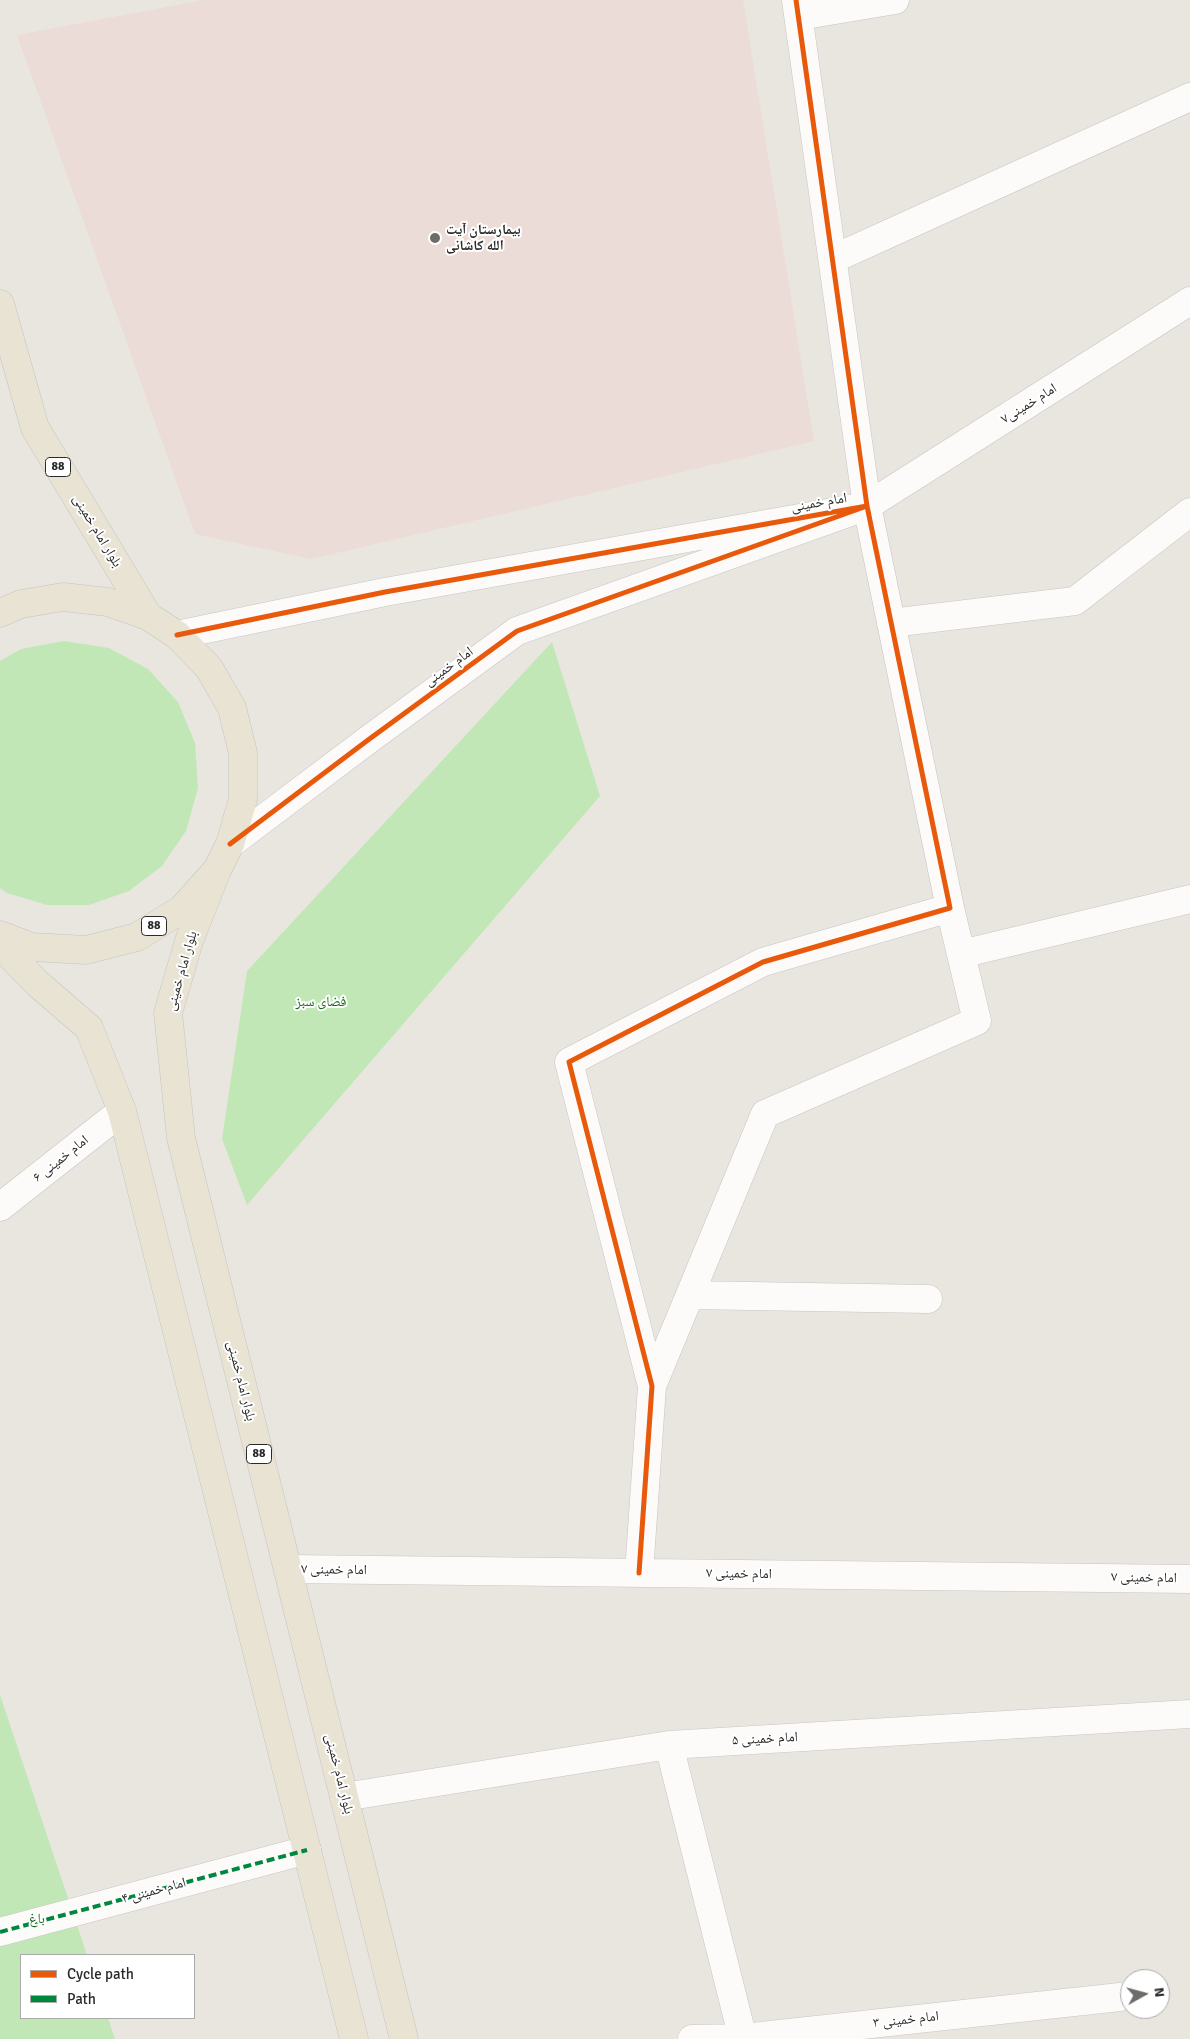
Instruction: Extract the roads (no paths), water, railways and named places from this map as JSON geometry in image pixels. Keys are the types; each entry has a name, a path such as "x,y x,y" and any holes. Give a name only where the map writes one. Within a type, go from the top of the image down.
{"highway":[{"name":"بلوار امام خمینی","path":"0,304 35,428 148,616"},
{"name":"88","path":"0,613 20,604 63,597 108,602 148,616 177,635 209,668 232,708 244,753 242,799 230,844 216,870 182,910 137,937 86,950 32,947 0,934"},
{"name":"بلوار امام خمینی","path":"216,870 189,940 168,1014 182,1138 404,2039"},
{"path":"0,945 37,983 89,1028 122,1111 354,2039"}],"street":[{"path":"652,1386 765,1114 977,1021 950,908 867,506 798,8 895,0"},
{"path":"833,259 1190,97"},
{"name":"امام خمینی۷","path":"867,506 1190,301"},
{"name":"امام خمینی","path":"177,635 385,592 867,506"},
{"name":"امام خمینی","path":"230,844 517,631 867,506"},
{"path":"891,623 1075,601 1190,512"},
{"path":"961,954 1190,899"},
{"path":"639,1573 652,1386 569,1062 763,962 950,908"},
{"name":"امام خمینی ۶","path":"0,1207 122,1111"},
{"path":"690,1295 928,1299"},
{"name":"امام خمینی ۷","path":"288,1569 1190,1579"},
{"name":"امام خمینی ۵","path":"344,1797 669,1745 1190,1714"},
{"path":"669,1745 743,2039"},
{"name":"امام خمینی ۴","path":"0,1932 307,1850"},
{"name":"امام خمینی ۳","path":"692,2039 743,2039 1120,1997"}],"place":[{"name":"بیمارستان آیت الله کاشانی","path":"435,238"}],"park label":[{"name":"فضای سبز","path":"321,1002"},
{"name":"باغ","path":"37,1919"}]}
